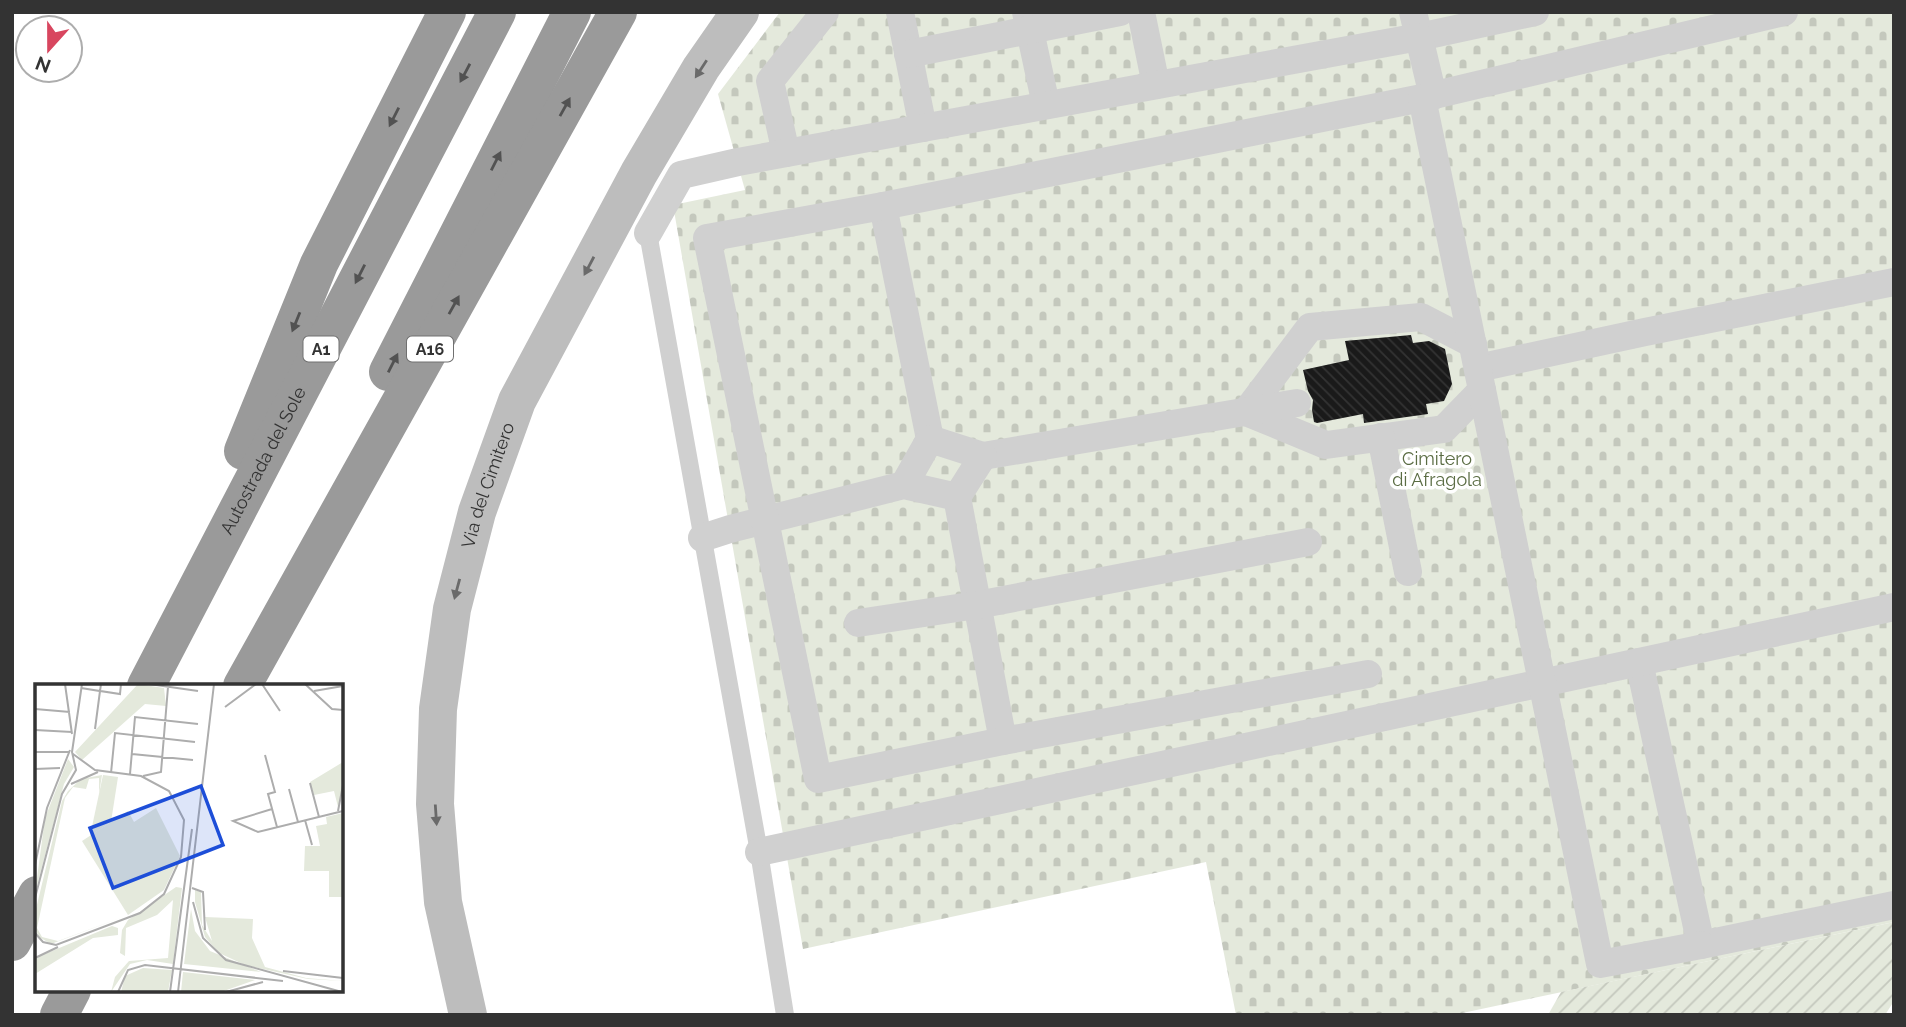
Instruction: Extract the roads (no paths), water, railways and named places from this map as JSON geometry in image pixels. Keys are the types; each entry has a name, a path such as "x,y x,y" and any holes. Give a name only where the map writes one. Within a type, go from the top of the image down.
{"highway":[{"path":"147,683 319,264 447,12"},
{"name":"Autostrada del Sole","path":"147,683 496,12"},
{"path":"229,684 572,12"},
{"name":"A16","path":"243,684 618,12"},
{"path":"12,942 35,899"}],"main road":[{"name":"Via del Cimitero","path":"468,1015 443,902 435,804 438,709 452,609 471,537 517,401 639,173 701,68 740,12"}],"street":[{"path":"786,153 770,81 825,12"},
{"path":"900,12 923,128"},
{"path":"908,54 1028,22 1120,12"},
{"path":"1141,12 1156,85"},
{"path":"648,233 681,175 1156,85 1416,24 1535,12"},
{"path":"1368,674 1003,740 818,779 707,238 1427,97 1784,12"},
{"path":"1028,22 1046,105"},
{"path":"1416,24 1427,97 1478,367 1600,964 1894,905"},
{"path":"883,205 930,439 904,485"},
{"path":"1246,412 1326,444 1444,429 1478,367 1894,282"},
{"path":"1246,412 1310,327 1421,317 1478,367"},
{"path":"930,439 983,456 1297,403"},
{"path":"1381,437 1408,572"},
{"path":"983,456 957,497 1003,740"},
{"path":"702,538 904,485 957,497"},
{"path":"858,623 977,605 1308,542"},
{"path":"759,852 1894,607"},
{"path":"1639,662 1701,945"}],"lane":[{"path":"648,233 759,852 785,1015"}],"park label":[{"name":"Cimitero di Afragola","path":"1437,469"}]}
